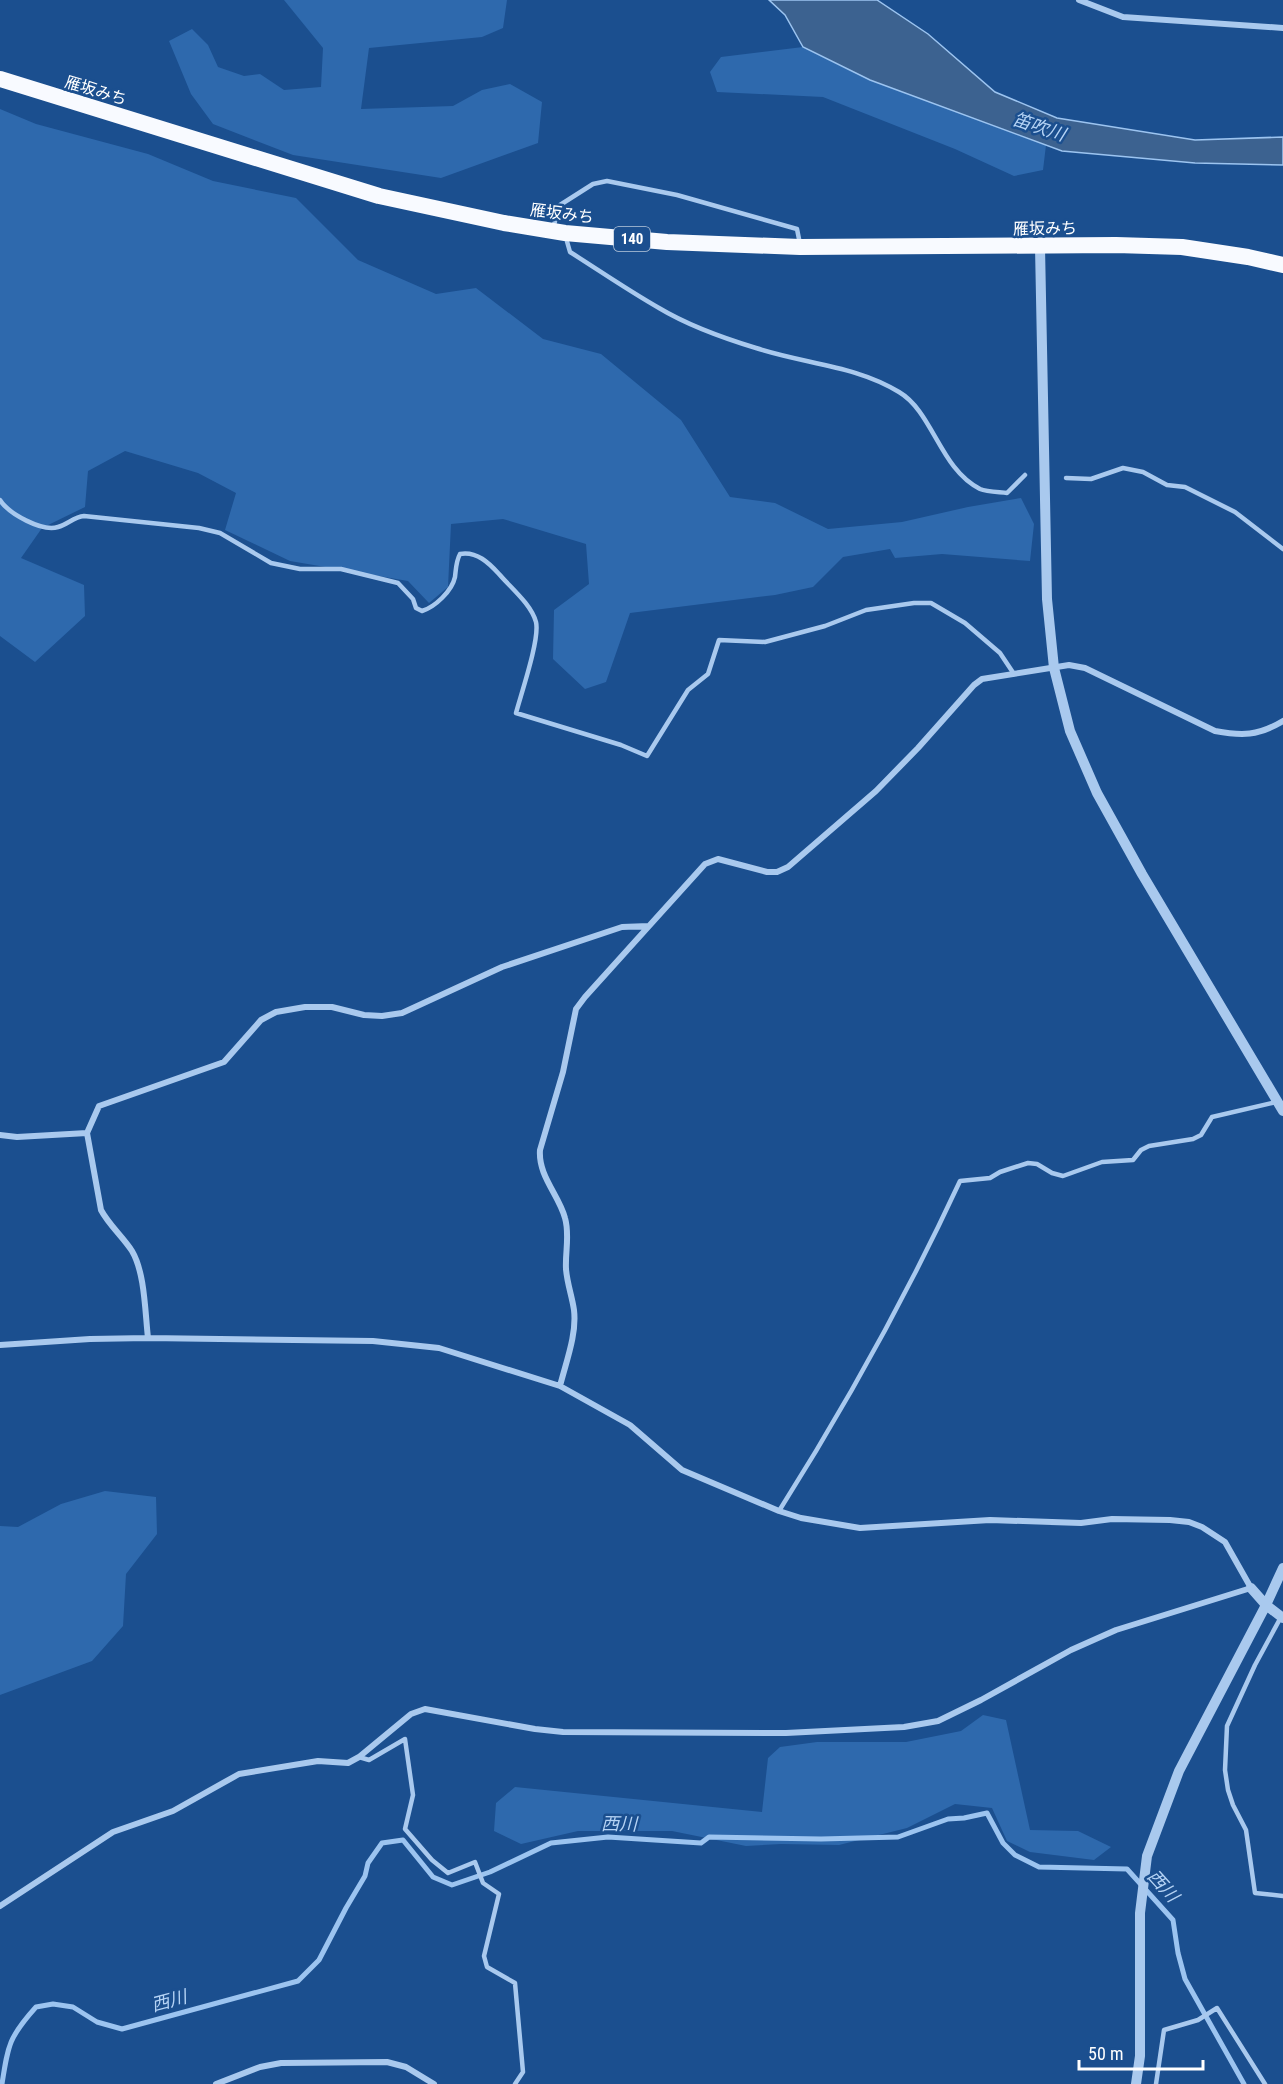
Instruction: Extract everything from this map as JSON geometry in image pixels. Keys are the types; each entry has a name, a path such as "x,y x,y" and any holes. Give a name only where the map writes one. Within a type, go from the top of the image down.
{"highway":[{"name":"雁坂みち","path":"0,79 379,196 504,224 559,232 667,242 800,247 1182,247 1283,265"}],"street":[{"path":"1079,0 1122,17 1283,28"},
{"path":"1040,247 1047,599 1054,668 1070,731 1097,793 1147,884 1280,1106"},
{"path":"560,1386 574,1329 574,1311 566,1270 565,1217 542,1170 540,1150 563,1071 576,1009 705,864 718,859 767,872 777,872 788,867 876,791 982,679 1069,665 1085,668 1215,731 1233,735 1251,734 1268,730 1283,721"},
{"path":"148,1338 139,1265 131,1250 107,1222 101,1210 87,1133 99,1106 224,1062 261,1020 276,1012 305,1007 332,1007 364,1015 382,1016 402,1013 502,967 622,927 649,926"},
{"path":"0,1135 16,1137 87,1133"},
{"path":"0,1345 148,1338 373,1341 440,1348 560,1386 630,1425 682,1470 801,1518 860,1528 990,1520 1081,1522 1112,1519 1189,1522 1202,1527 1224,1542 1251,1588 1282,1618"},
{"path":"1136,2084 1140,2056 1140,1913 1147,1856 1179,1771 1283,1568"},
{"path":"0,1906 113,1832 173,1811 239,1774 318,1761 348,1763 359,1757 411,1714 425,1709 563,1732 786,1733 904,1727 938,1721 1071,1650 1116,1630 1251,1588"},
{"path":"216,2084 260,2067 281,2063 375,2062 387,2062 406,2067 434,2084"}],"lane":[{"path":"800,247 796,229 677,195 607,181 593,184 560,205 559,232 570,252 659,309 689,324 757,349 853,371 899,392 914,403 942,451 965,477 982,489 1007,493 1025,475"},
{"path":"1066,477 1090,479 1123,468 1143,472 1167,485 1185,487 1235,512 1283,549"},
{"path":"0,500 11,513 47,529 60,527 76,517 84,516 220,532 271,562 300,569 341,569 398,583 413,599 416,608 422,611 429,609 452,587 457,560 460,554 468,552 486,560 530,610 536,623 534,646 516,713 621,745 647,756 688,690 708,674 719,640 765,642 825,626 866,610 914,603 931,603 965,623 1000,653 1014,674"},
{"path":"779,1511 841,1411 884,1333 928,1250 960,1181 990,1178 1000,1172 1028,1163 1037,1164 1052,1173 1063,1176 1102,1162 1133,1160 1141,1150 1149,1146 1192,1139 1201,1135 1212,1117 1280,1106"},
{"path":"1282,1618 1255,1665 1227,1726 1226,1770 1228,1790 1246,1830 1255,1893 1283,1896"},
{"path":"359,1757 369,1760 405,1739 413,1795 405,1830 432,1860 448,1873 475,1862 483,1883 499,1894 484,1956 488,1967 515,1983 523,2072 515,2084"},
{"path":"1156,2084 1164,2030 1198,2020 1217,2008 1265,2084"}],"shaded area":[{"path":"284,0 507,0 503,28 482,37 369,48 361,109 453,106 482,90 510,84 542,102 538,143 441,178 293,155 213,124 191,94 169,41 192,29 208,45 218,67 244,76 260,74 284,90 321,87 323,48"},
{"path":"803,47 870,80 1046,145 1043,170 1014,176 955,149 823,97 717,92 710,72 721,57"},
{"path":"0,109 36,124 148,154 213,181 296,198 358,260 436,294 476,288 543,339 601,354 681,420 730,497 775,503 828,529 902,522 1021,498 1034,524 1030,561 942,554 895,558 890,549 843,557 813,587 775,595 630,613 606,682 585,689 553,659 554,610 589,584 586,544 503,519 451,524 448,587 429,603 408,581 290,561 225,530 236,493 198,473 125,451 88,471 85,507 42,528 21,558 84,585 85,616 35,662 0,636"},
{"path":"105,1491 156,1497 157,1534 126,1574 123,1626 92,1661 0,1695 0,1526 18,1527 61,1504"},
{"path":"983,1715 1006,1720 1030,1830 1078,1831 1111,1847 1094,1860 1030,1852 1007,1841 992,1808 955,1804 907,1828 839,1845 746,1846 672,1831 578,1831 521,1844 494,1831 496,1803 515,1787 762,1812 768,1758 780,1747 817,1742 906,1742 961,1731"}],"water":[{"name":"笛吹川","path":"769,0 877,0 928,34 995,92 1057,118 1195,140 1283,137 1283,165 1195,163 1062,151 870,80 803,47 785,15"}],"waterway":[{"name":"西川","path":"2,2084 11,2042 20,2026 36,2007 53,2004 73,2007 97,2022 122,2029 298,1981 319,1960 365,1876 368,1863 382,1843 403,1840 433,1877 452,1885 490,1872 551,1843 608,1837 701,1843 709,1837 821,1839 898,1837 948,1819 987,1813 1003,1843 1015,1855 1039,1867 1127,1869 1173,1920 1185,1979 1244,2084"}]}
